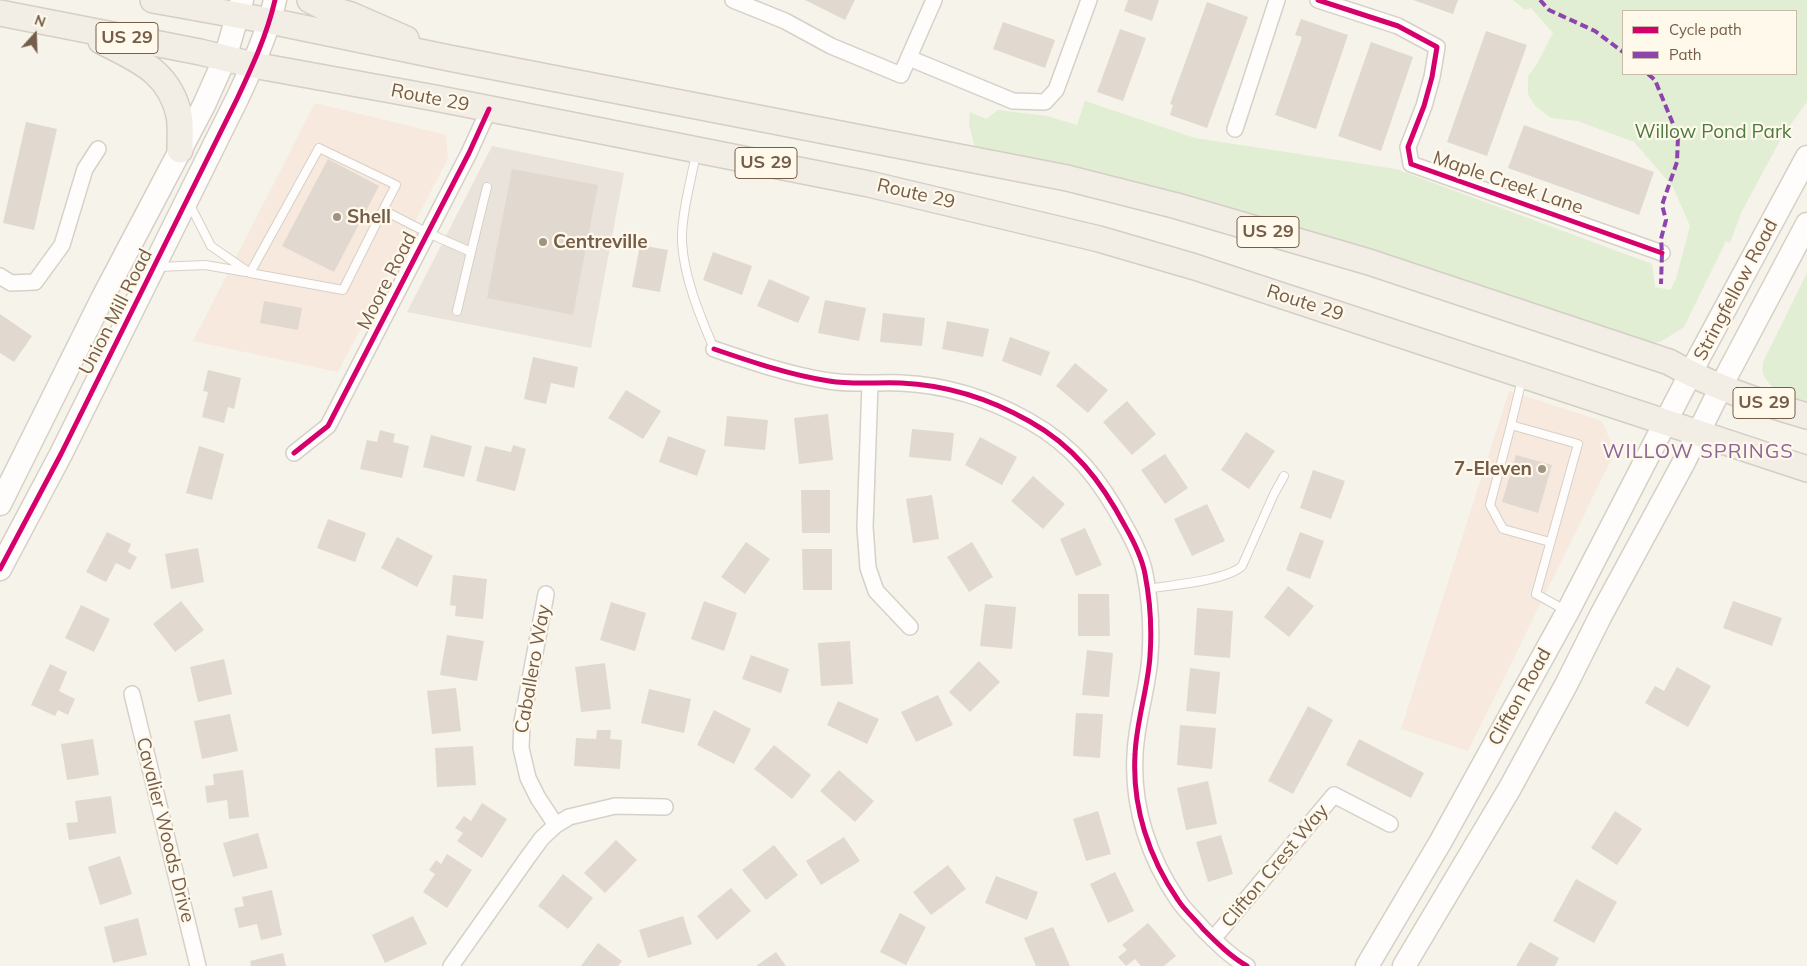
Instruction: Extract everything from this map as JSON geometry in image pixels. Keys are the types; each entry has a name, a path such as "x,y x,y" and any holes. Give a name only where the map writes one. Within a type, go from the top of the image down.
{"main road":[{"name":"US 29","path":"153,0 272,11 449,58 1067,178 1168,203 1369,262 1670,362 1691,375 1744,397 1807,416"},
{"path":"310,0 324,7 351,14 449,58"},
{"name":"Union Mill Road","path":"0,504 99,304 204,104 225,58 240,8"},
{"name":"Union Mill Road","path":"2,562 61,454 188,201 253,65 272,11"},
{"name":"Route 29","path":"0,13 253,65 489,109 869,184 1100,239 1195,266 1807,470"},
{"path":"77,28 144,63 163,80 173,95 179,117 180,150"},
{"name":"Stringfellow Road","path":"1665,422 1807,157"},
{"name":"Stringfellow Road","path":"1698,433 1807,224"},
{"name":"Clifton Road","path":"1367,966 1441,841 1568,612 1665,422"},
{"name":"Clifton Road","path":"1404,966 1510,788 1698,433"}],"street":[{"path":"733,0 784,22 831,46 901,75 934,0"},
{"path":"909,58 1013,101 1045,102 1056,90 1088,0"},
{"path":"1236,129 1277,0"},
{"name":"Maple Creek Lane","path":"1318,0 1398,26 1437,47 1429,87 1408,147 1411,164 1662,252"},
{"name":"Moore Road","path":"294,453 328,426 469,154 489,109"},
{"path":"0,276 11,283 35,282 62,245 85,169 98,150"},
{"path":"714,349 781,371 831,382 900,383 936,386 970,395 1000,405 1032,422 1061,443 1088,468 1110,499 1132,539 1145,573 1150,623 1150,653 1148,679 1139,721 1135,756 1136,796 1145,831 1155,861 1179,902 1214,939 1247,966"},
{"path":"870,384 865,528 868,568 876,591 910,627"},
{"name":"Caballero Way","path":"546,594 522,722 521,748 538,798 556,825"},
{"name":"Cavalier Woods Drive","path":"132,694 198,966"},
{"name":"Clifton Crest Way","path":"1214,939 1334,795 1390,824"},
{"path":"451,966 542,838 556,825 570,817 615,806 665,807"}],"lane":[{"path":"155,267 205,265 343,290 396,186 319,148 250,273"},
{"path":"697,150 686,203 682,239 683,252 696,302 714,349"},
{"path":"457,311 486,187"},
{"path":"188,201 211,246 250,273"},
{"path":"383,210 471,252"},
{"path":"1523,375 1490,505 1502,529 1550,542"},
{"path":"1511,424 1578,444 1536,594 1568,612"},
{"path":"1147,589 1225,576 1238,570 1242,566 1284,476"}],"shaded area":[{"path":"315,103 446,135 448,158 338,372 193,341"},
{"path":"492,146 624,173 591,348 407,312"},
{"path":"1509,391 1602,421 1615,452 1468,751 1401,729"}],"green space":[{"name":"Willow Pond Park","path":"1513,0 1807,0 1807,102 1783,135 1741,213 1730,243 1726,241 1684,327 1662,341 1639,347 975,148 969,124 970,112 986,119 998,110 1047,116 1077,125 1085,101 1195,138 1396,169 1652,264 1655,287 1670,290 1676,279 1690,226 1673,187 1634,142 1578,121 1551,118 1535,106 1528,94 1528,76 1537,64 1553,33 1531,8 1525,10"},
{"path":"1807,273 1807,409 1794,404 1771,386 1763,374 1763,362"}],"building":[{"path":"805,0 855,0 845,20"},
{"path":"1128,0 1159,0 1152,21 1124,11"},
{"path":"1413,0 1458,0 1453,14"},
{"path":"1207,2 1248,17 1207,128 1170,115 1173,105 1170,104"},
{"path":"1301,19 1348,35 1316,129 1275,115 1302,37 1295,35"},
{"path":"1003,22 1055,40 1045,68 993,49"},
{"path":"1120,29 1146,38 1123,101 1097,92"},
{"path":"1486,31 1527,45 1487,156 1447,142"},
{"path":"1371,42 1413,57 1381,151 1338,136"},
{"path":"26,122 57,129 34,230 3,223"},
{"path":"1524,125 1654,172 1639,215 1508,168"},
{"path":"328,159 379,186 334,272 282,246"},
{"name":"Centreville","path":"512,169 598,185 573,315 487,298"},
{"path":"640,245 668,250 660,292 632,287"},
{"path":"713,252 752,266 742,295 703,280"},
{"path":"769,279 810,297 798,323 757,306"},
{"path":"825,300 866,308 859,341 818,333"},
{"path":"264,301 302,308 298,330 260,323"},
{"path":"883,313 925,318 922,346 880,342"},
{"path":"0,314 32,336 14,362 0,353"},
{"path":"947,321 989,329 983,357 942,349"},
{"path":"1010,337 1050,352 1041,376 1002,361"},
{"path":"533,357 578,367 574,388 551,383 546,404 524,399"},
{"path":"1075,363 1108,390 1088,413 1056,386"},
{"path":"208,370 241,378 234,409 228,407 224,423 202,417 208,392 203,391"},
{"path":"626,390 661,411 643,439 608,418"},
{"path":"1127,401 1156,434 1132,455 1103,422"},
{"path":"828,414 833,460 799,464 794,418"},
{"path":"727,416 768,420 765,450 724,446"},
{"path":"912,429 954,433 951,461 909,457"},
{"path":"380,430 395,434 393,442 409,446 402,478 360,469 367,440 377,442"},
{"path":"1246,432 1275,451 1249,489 1221,470"},
{"path":"431,435 472,446 464,477 423,467"},
{"path":"668,436 706,450 697,476 659,462"},
{"path":"980,437 1017,457 1002,485 965,465"},
{"path":"513,445 526,449 515,491 476,481 485,446 511,452"},
{"path":"199,446 224,454 212,500 186,493"},
{"path":"1165,454 1188,488 1165,504 1141,470"},
{"path":"1516,455 1552,465 1538,513 1502,502"},
{"path":"1313,470 1345,481 1331,519 1300,508"},
{"path":"1033,476 1065,504 1043,529 1011,501"},
{"path":"801,490 830,490 830,533 802,533"},
{"path":"932,495 939,539 913,543 906,499"},
{"path":"1207,504 1225,541 1192,556 1174,519"},
{"path":"328,519 366,533 355,562 317,548"},
{"path":"1085,528 1102,565 1076,576 1060,539"},
{"path":"107,532 131,544 128,552 137,557 130,570 116,563 106,582 86,572"},
{"path":"1300,532 1324,541 1310,579 1286,570"},
{"path":"397,537 433,556 417,587 381,568"},
{"path":"746,542 770,559 745,594 721,577"},
{"path":"972,542 993,577 969,592 947,557"},
{"path":"198,548 204,582 171,589 165,554"},
{"path":"802,549 832,549 832,590 803,590"},
{"path":"453,575 487,579 483,619 455,616 456,606 450,605"},
{"path":"1288,586 1314,606 1289,637 1264,617"},
{"path":"1078,594 1109,594 1110,636 1078,636"},
{"path":"181,601 204,630 175,652 153,624"},
{"path":"704,601 737,613 724,651 691,639"},
{"path":"1733,601 1782,618 1772,646 1723,628"},
{"path":"611,602 646,613 635,651 600,640"},
{"path":"985,604 1016,607 1012,649 980,646"},
{"path":"81,605 110,619 94,652 65,638"},
{"path":"1197,608 1233,611 1230,658 1194,655"},
{"path":"447,635 484,641 477,681 440,675"},
{"path":"850,641 853,684 821,686 818,643"},
{"path":"1087,650 1113,653 1109,697 1082,695"},
{"path":"751,655 789,669 781,693 742,679"},
{"path":"224,659 232,694 198,702 190,667"},
{"path":"979,661 1000,682 970,712 949,692"},
{"path":"605,663 611,709 581,712 575,667"},
{"path":"50,664 67,672 59,691 75,699 68,715 58,710 55,716 31,705"},
{"path":"1677,667 1711,686 1688,727 1645,703 1655,686 1664,691"},
{"path":"1190,668 1220,672 1216,714 1186,711"},
{"path":"456,688 461,731 432,734 427,691"},
{"path":"649,689 691,699 684,733 641,723"},
{"path":"938,695 953,725 916,742 901,712"},
{"path":"838,701 879,719 867,744 827,725"},
{"path":"1308,706 1333,720 1293,794 1268,781"},
{"path":"714,710 751,729 734,764 697,745"},
{"path":"1076,713 1103,714 1100,758 1073,756"},
{"path":"230,714 238,751 202,759 194,721"},
{"path":"1180,725 1216,728 1212,769 1177,765"},
{"path":"597,730 611,730 610,739 622,740 620,769 574,766 576,738 596,739"},
{"path":"93,739 99,775 67,780 61,744"},
{"path":"1359,739 1424,773 1411,798 1346,765"},
{"path":"774,745 811,775 792,799 754,769"},
{"path":"473,746 476,785 437,787 435,748"},
{"path":"243,770 249,817 229,819 227,800 207,803 205,786 214,785 213,774"},
{"path":"839,770 874,801 855,822 820,791"},
{"path":"1208,781 1217,824 1186,830 1177,788"},
{"path":"111,796 116,833 69,840 66,823 78,822 75,801"},
{"path":"482,803 507,819 482,858 457,841 463,833 455,828 464,816 471,821"},
{"path":"1098,811 1111,854 1086,861 1073,819"},
{"path":"1615,811 1642,829 1617,865 1591,848"},
{"path":"258,833 268,868 233,877 223,843"},
{"path":"1221,835 1233,874 1208,882 1196,842"},
{"path":"844,837 860,861 821,885 806,861"},
{"path":"616,840 637,860 605,893 584,873"},
{"path":"774,845 798,875 766,900 742,870"},
{"path":"447,854 472,870 447,908 423,892 435,874 429,870 436,860 441,864"},
{"path":"120,856 132,894 100,905 88,867"},
{"path":"948,865 966,889 931,915 913,892"},
{"path":"1115,872 1134,911 1108,923 1090,884"},
{"path":"563,874 593,898 568,929 538,906"},
{"path":"996,876 1038,892 1027,920 985,903"},
{"path":"1576,879 1617,902 1594,943 1553,921"},
{"path":"731,888 751,911 717,940 697,916"},
{"path":"272,890 282,935 261,940 257,924 239,928 234,908 244,906 242,897"},
{"path":"900,913 926,927 906,965 880,952"},
{"path":"413,916 427,944 385,963 372,935"},
{"path":"683,916 692,944 648,958 639,930"},
{"path":"138,918 147,955 113,963 104,927"},
{"path":"1148,923 1176,956 1164,966 1141,966 1135,959 1126,966 1118,957 1127,950 1122,945"},
{"path":"1053,927 1070,966 1036,966 1024,938"},
{"path":"1530,942 1559,958 1555,966 1516,966"},
{"path":"598,943 622,961 618,966 581,966"},
{"path":"776,952 786,966 756,966"},
{"path":"283,953 286,966 251,966 250,961"}],"marked path":[{"path":"1540,0 1549,10 1595,31 1622,51"},
{"path":"1649,75 1655,80 1678,136 1677,162 1662,205 1666,220 1661,239 1661,284"}],"cycle path":[{"path":"0,569 61,454 237,99 254,63 275,0"},
{"path":"1318,0 1398,26 1437,47 1432,77 1424,106 1408,147 1411,164 1662,253"},
{"path":"294,453 328,426 469,153 489,109"},
{"path":"714,349 771,368 829,381 918,384 968,394 999,406 1029,421 1060,442 1085,466 1106,494 1131,537 1142,562 1147,584 1151,625 1150,656 1135,755 1136,794 1144,831 1159,867 1181,904 1218,944 1247,966"}],"place":[{"name":"Shell","path":"337,217"},
{"name":"Centreville","path":"543,242"},
{"name":"7-Eleven","path":"1542,469"}],"district":[{"name":"WILLOW SPRINGS","path":"1698,452"}]}
